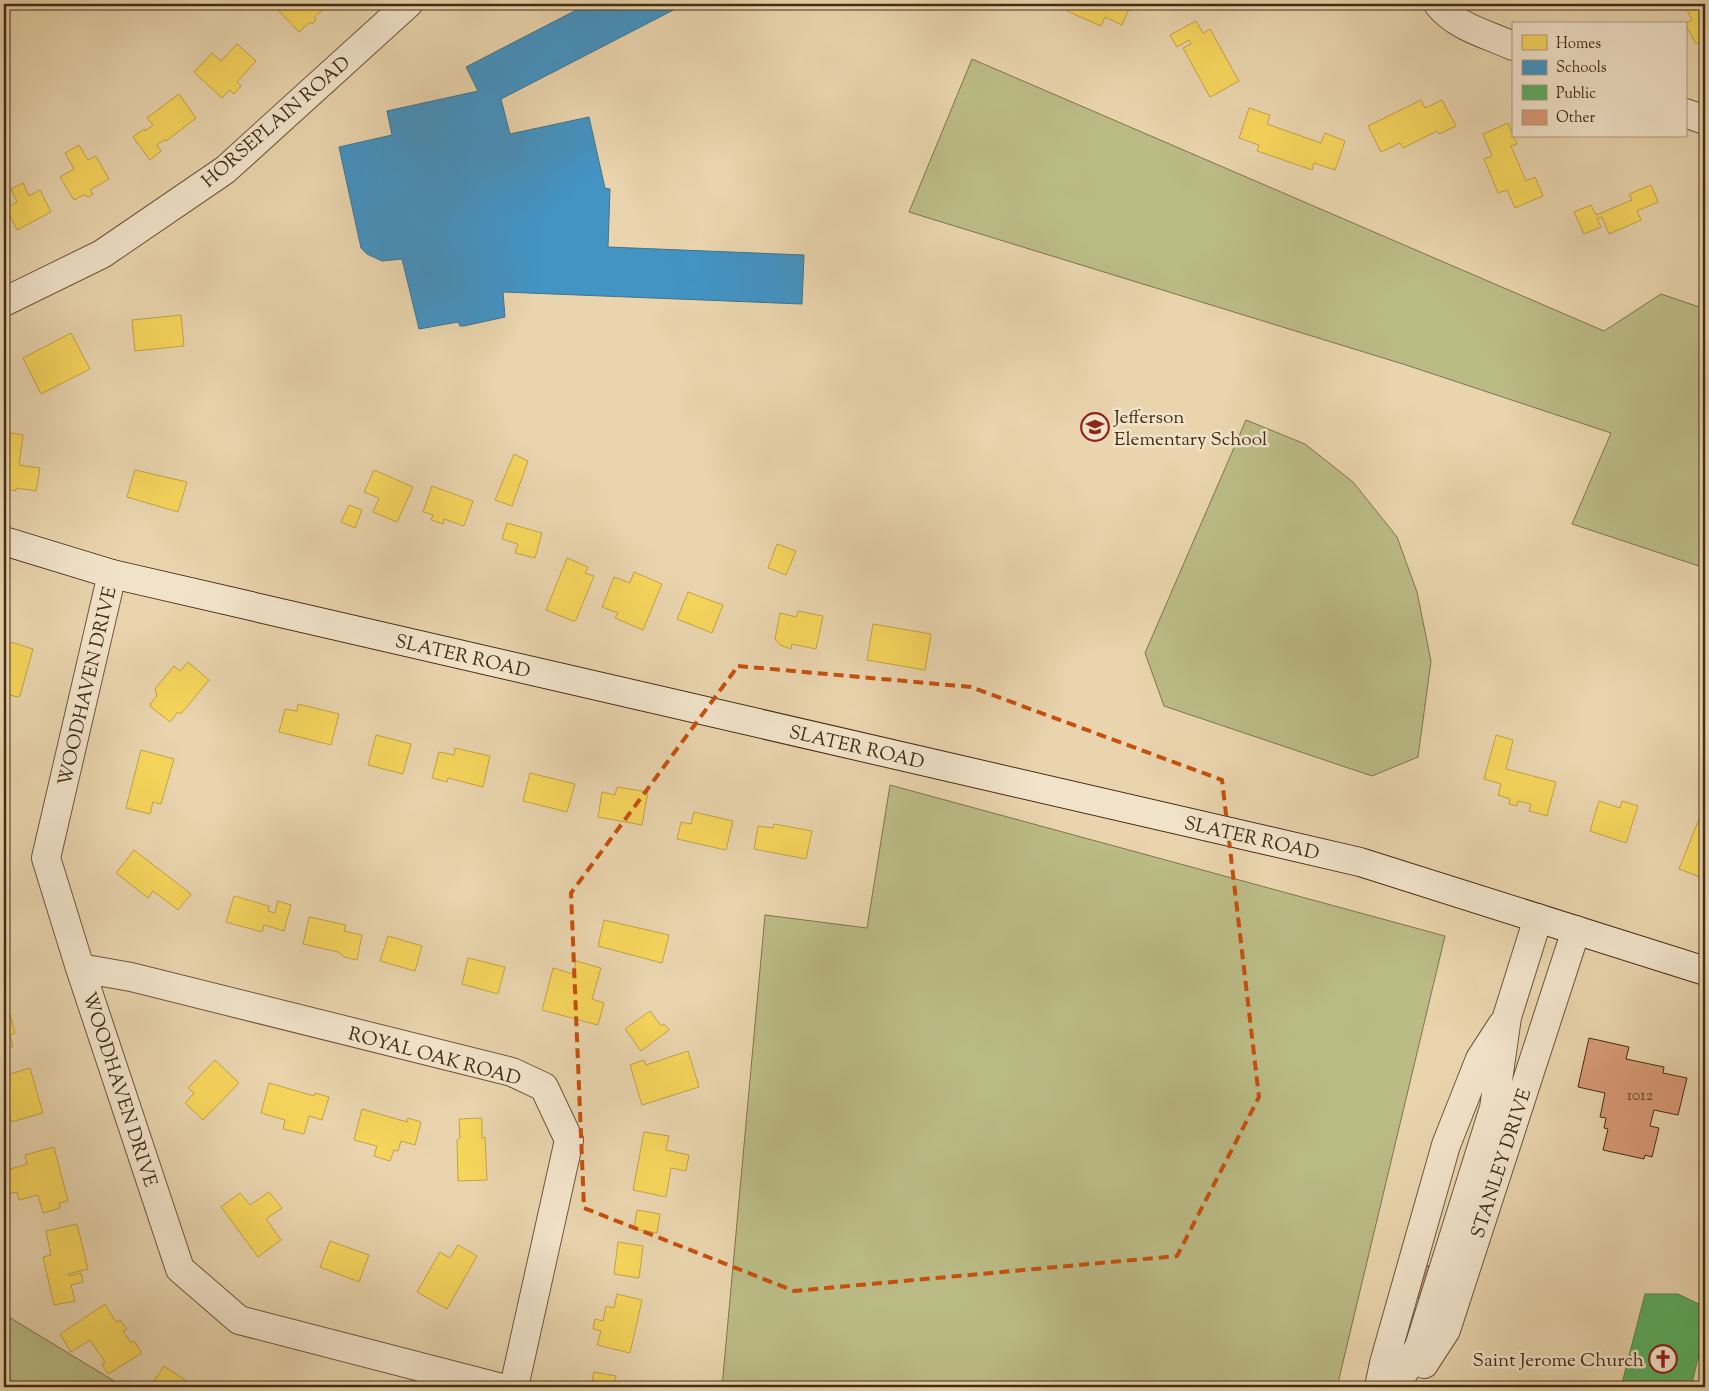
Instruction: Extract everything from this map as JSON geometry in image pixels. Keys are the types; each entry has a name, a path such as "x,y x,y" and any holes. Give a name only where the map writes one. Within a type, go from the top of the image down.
{"street":[{"name":"HORSEPLAIN ROAD","path":"4,302 102,254 225,170 408,4"},
{"path":"1438,4 1464,26 1512,46"},
{"path":"1686,113 1705,120"},
{"name":"SLATER ROAD","path":"4,541 112,574 1360,862 1705,971"},
{"name":"WOODHAVEN DRIVE","path":"112,574 46,858 80,968 180,1269 238,1320 498,1387"},
{"name":"STANLEY DRIVE","path":"1395,1387 1419,1347 1494,1108 1508,1017 1538,918"},
{"name":"STANLEY DRIVE","path":"1408,1387 1446,1330 1576,930"},
{"name":"ROYAL OAK ROAD","path":"80,968 131,977 512,1072 544,1087 569,1140 514,1387"},
{"name":"STANLEY DRIVE","path":"1379,1387 1384,1363 1446,1145 1480,1059 1508,1017"}],"highlighted area":[{"path":"738,666 971,687 1222,780 1259,1097 1177,1256 794,1291 584,1208 571,893"}],"green space":[{"path":"972,59 1604,331 1661,294 1705,309 1705,568 1572,524 1611,433 1406,365 909,212"},
{"path":"1246,420 1305,444 1353,482 1397,537 1417,592 1431,661 1418,757 1372,776 1164,706 1145,653"},
{"path":"890,785 1445,936 1337,1387 722,1387 765,915 867,928"},
{"path":"4,1314 124,1387 4,1387"}],"building: Homes":[{"path":"25,4 38,4 30,10"},
{"path":"287,4 323,4 326,7 314,18 316,20 312,24 310,22 299,32 279,11"},
{"path":"1070,4 1131,4 1122,25 1105,17 1101,26 1067,11"},
{"path":"1684,4 1705,4 1705,39 1696,44 1686,26 1686,23 1692,20"},
{"path":"1196,21 1203,33 1210,29 1239,81 1210,97 1183,48 1191,44 1189,40 1177,47 1170,35"},
{"path":"237,44 256,61 237,82 241,86 234,94 229,90 222,98 194,72 212,53 221,61"},
{"path":"179,94 196,118 166,141 164,140 157,145 161,151 150,160 133,137 153,125 147,118"},
{"path":"1421,100 1425,108 1442,100 1456,126 1439,134 1437,131 1403,148 1400,143 1381,152 1368,126"},
{"path":"1249,108 1270,115 1267,124 1321,143 1325,133 1345,141 1335,170 1314,163 1312,170 1257,151 1259,145 1239,138"},
{"path":"1508,123 1512,138 1514,138 1517,144 1511,146 1526,181 1535,177 1543,196 1515,208 1507,190 1498,193 1484,159 1492,156 1483,134"},
{"path":"79,145 88,160 96,156 109,179 90,190 93,194 89,197 84,195 74,200 60,177 74,169 65,153"},
{"path":"23,183 29,196 40,190 51,212 17,230 6,208 17,202 11,189"},
{"path":"1651,185 1658,202 1637,211 1641,220 1609,234 1602,217 1597,219 1601,227 1584,234 1574,212 1591,205 1596,215 1632,200 1629,194"},
{"path":"181,315 184,346 135,351 132,320"},
{"path":"71,333 90,369 41,394 23,358"},
{"path":"5,432 23,435 19,465 40,468 36,491 16,488 16,491 4,489"},
{"path":"514,454 528,461 512,506 495,500"},
{"path":"135,470 187,482 178,512 127,497"},
{"path":"374,470 413,487 397,522 373,512 379,498 364,492"},
{"path":"432,486 473,501 464,526 444,519 443,524 431,520 433,515 423,512"},
{"path":"349,505 362,510 355,528 341,522"},
{"path":"507,523 542,533 535,558 515,553 518,544 502,539"},
{"path":"777,544 796,551 786,575 768,568"},
{"path":"567,558 588,567 585,573 594,576 576,620 573,621 546,610"},
{"path":"634,572 662,584 643,630 615,618 618,613 602,607 614,577 630,583"},
{"path":"688,592 723,605 712,633 677,619"},
{"path":"798,611 823,616 816,649 792,644 791,649 780,645 775,639 780,613 796,617"},
{"path":"873,624 931,634 925,670 867,660"},
{"path":"4,640 33,649 20,696 17,697 4,693"},
{"path":"188,662 209,680 181,714 178,712 170,722 150,706 157,696 155,689 174,666 180,671"},
{"path":"298,704 339,714 331,745 279,732 285,709 297,711"},
{"path":"376,735 411,744 403,774 368,765"},
{"path":"1496,735 1513,740 1506,769 1556,782 1547,816 1529,811 1531,804 1518,801 1517,806 1509,804 1510,799 1498,795 1501,784 1484,779"},
{"path":"455,748 490,756 483,787 448,778 447,782 432,778 439,752 454,755"},
{"path":"141,750 174,759 161,804 153,802 150,814 126,808"},
{"path":"530,773 575,784 567,812 523,801"},
{"path":"617,787 648,792 642,825 598,817 602,792 615,795"},
{"path":"1599,801 1620,808 1622,801 1638,806 1626,843 1590,831"},
{"path":"694,812 733,821 726,850 677,839 681,822 691,824"},
{"path":"1699,819 1705,822 1705,879 1679,869"},
{"path":"774,824 812,831 806,859 754,849 758,826 773,828"},
{"path":"134,850 191,894 178,910 153,891 148,898 116,873"},
{"path":"234,896 269,906 268,911 275,913 278,901 291,905 284,931 264,925 262,932 226,922"},
{"path":"309,917 346,925 344,931 362,935 357,960 344,957 338,952 303,944"},
{"path":"604,920 669,935 662,963 598,946"},
{"path":"388,936 422,946 415,971 380,961"},
{"path":"468,958 505,967 498,994 462,984"},
{"path":"576,961 601,968 592,999 604,1003 598,1025 542,1010 553,968 573,974"},
{"path":"5,996 15,1033 10,1035 13,1047 4,1050"},
{"path":"650,1011 661,1026 664,1024 669,1030 641,1051 625,1029"},
{"path":"688,1051 699,1087 642,1105 630,1065 644,1060 646,1065"},
{"path":"215,1060 239,1083 203,1120 185,1103 194,1093 188,1088"},
{"path":"30,1068 43,1113 11,1122 4,1094 4,1076"},
{"path":"269,1083 314,1096 315,1093 329,1097 322,1120 309,1116 304,1134 283,1129 285,1120 261,1113"},
{"path":"362,1109 407,1122 408,1118 421,1122 415,1145 401,1141 398,1151 394,1150 390,1161 374,1156 377,1146 354,1140"},
{"path":"482,1118 482,1138 485,1137 487,1180 458,1181 457,1140 460,1138 459,1119"},
{"path":"644,1132 669,1136 666,1150 689,1155 686,1171 671,1168 666,1197 633,1190"},
{"path":"54,1147 68,1201 59,1203 60,1208 43,1213 38,1195 19,1200 17,1192 7,1194 4,1171 27,1164 25,1155"},
{"path":"269,1192 282,1208 266,1219 281,1240 258,1257 221,1207 240,1193 250,1205"},
{"path":"637,1210 660,1214 657,1233 634,1229"},
{"path":"77,1224 88,1269 68,1274 69,1276 81,1273 83,1282 71,1285 75,1301 54,1305 43,1257 51,1255 46,1231"},
{"path":"330,1241 369,1255 359,1282 320,1267"},
{"path":"618,1242 643,1246 639,1278 614,1274"},
{"path":"458,1245 477,1256 447,1309 417,1292 440,1252 450,1258"},
{"path":"617,1294 642,1300 630,1353 597,1345 601,1331 593,1329 595,1319 603,1321 606,1306 614,1308"},
{"path":"105,1304 116,1322 120,1320 127,1329 123,1331 131,1343 134,1341 142,1353 108,1374 102,1364 105,1362 90,1340 71,1352 60,1334"},
{"path":"164,1366 196,1387 150,1387"},
{"path":"594,1372 616,1376 613,1387 591,1387"}],"building: Schools":[{"path":"588,4 685,4 501,99 510,134 589,117 605,188 610,189 608,247 804,255 802,304 503,292 505,317 464,326 460,326 458,322 419,329 402,259 382,261 367,254 361,248 339,147 392,135 387,111 478,91 466,67"}],"building: Public":[{"name":"Saint Jerome Church","path":"1645,1294 1678,1294 1705,1307 1703,1329 1705,1330 1691,1387 1621,1387"},
{"name":"Saint Jerome Church","path":"1587,1384 1602,1387 1585,1387"}],"building: Other":[{"path":"1589,1038 1629,1047 1626,1059 1664,1067 1663,1073 1687,1078 1678,1115 1654,1110 1650,1126 1659,1128 1652,1157 1645,1155 1644,1159 1603,1150 1608,1129 1604,1128 1606,1118 1600,1117 1605,1093 1578,1087"},
{"path":"1418,1263 1438,1269 1428,1301 1408,1295"}],"place":[{"name":"Jefferson Elementary School","path":"1095,427"},
{"name":"Saint Jerome Church","path":"1663,1359"}]}
